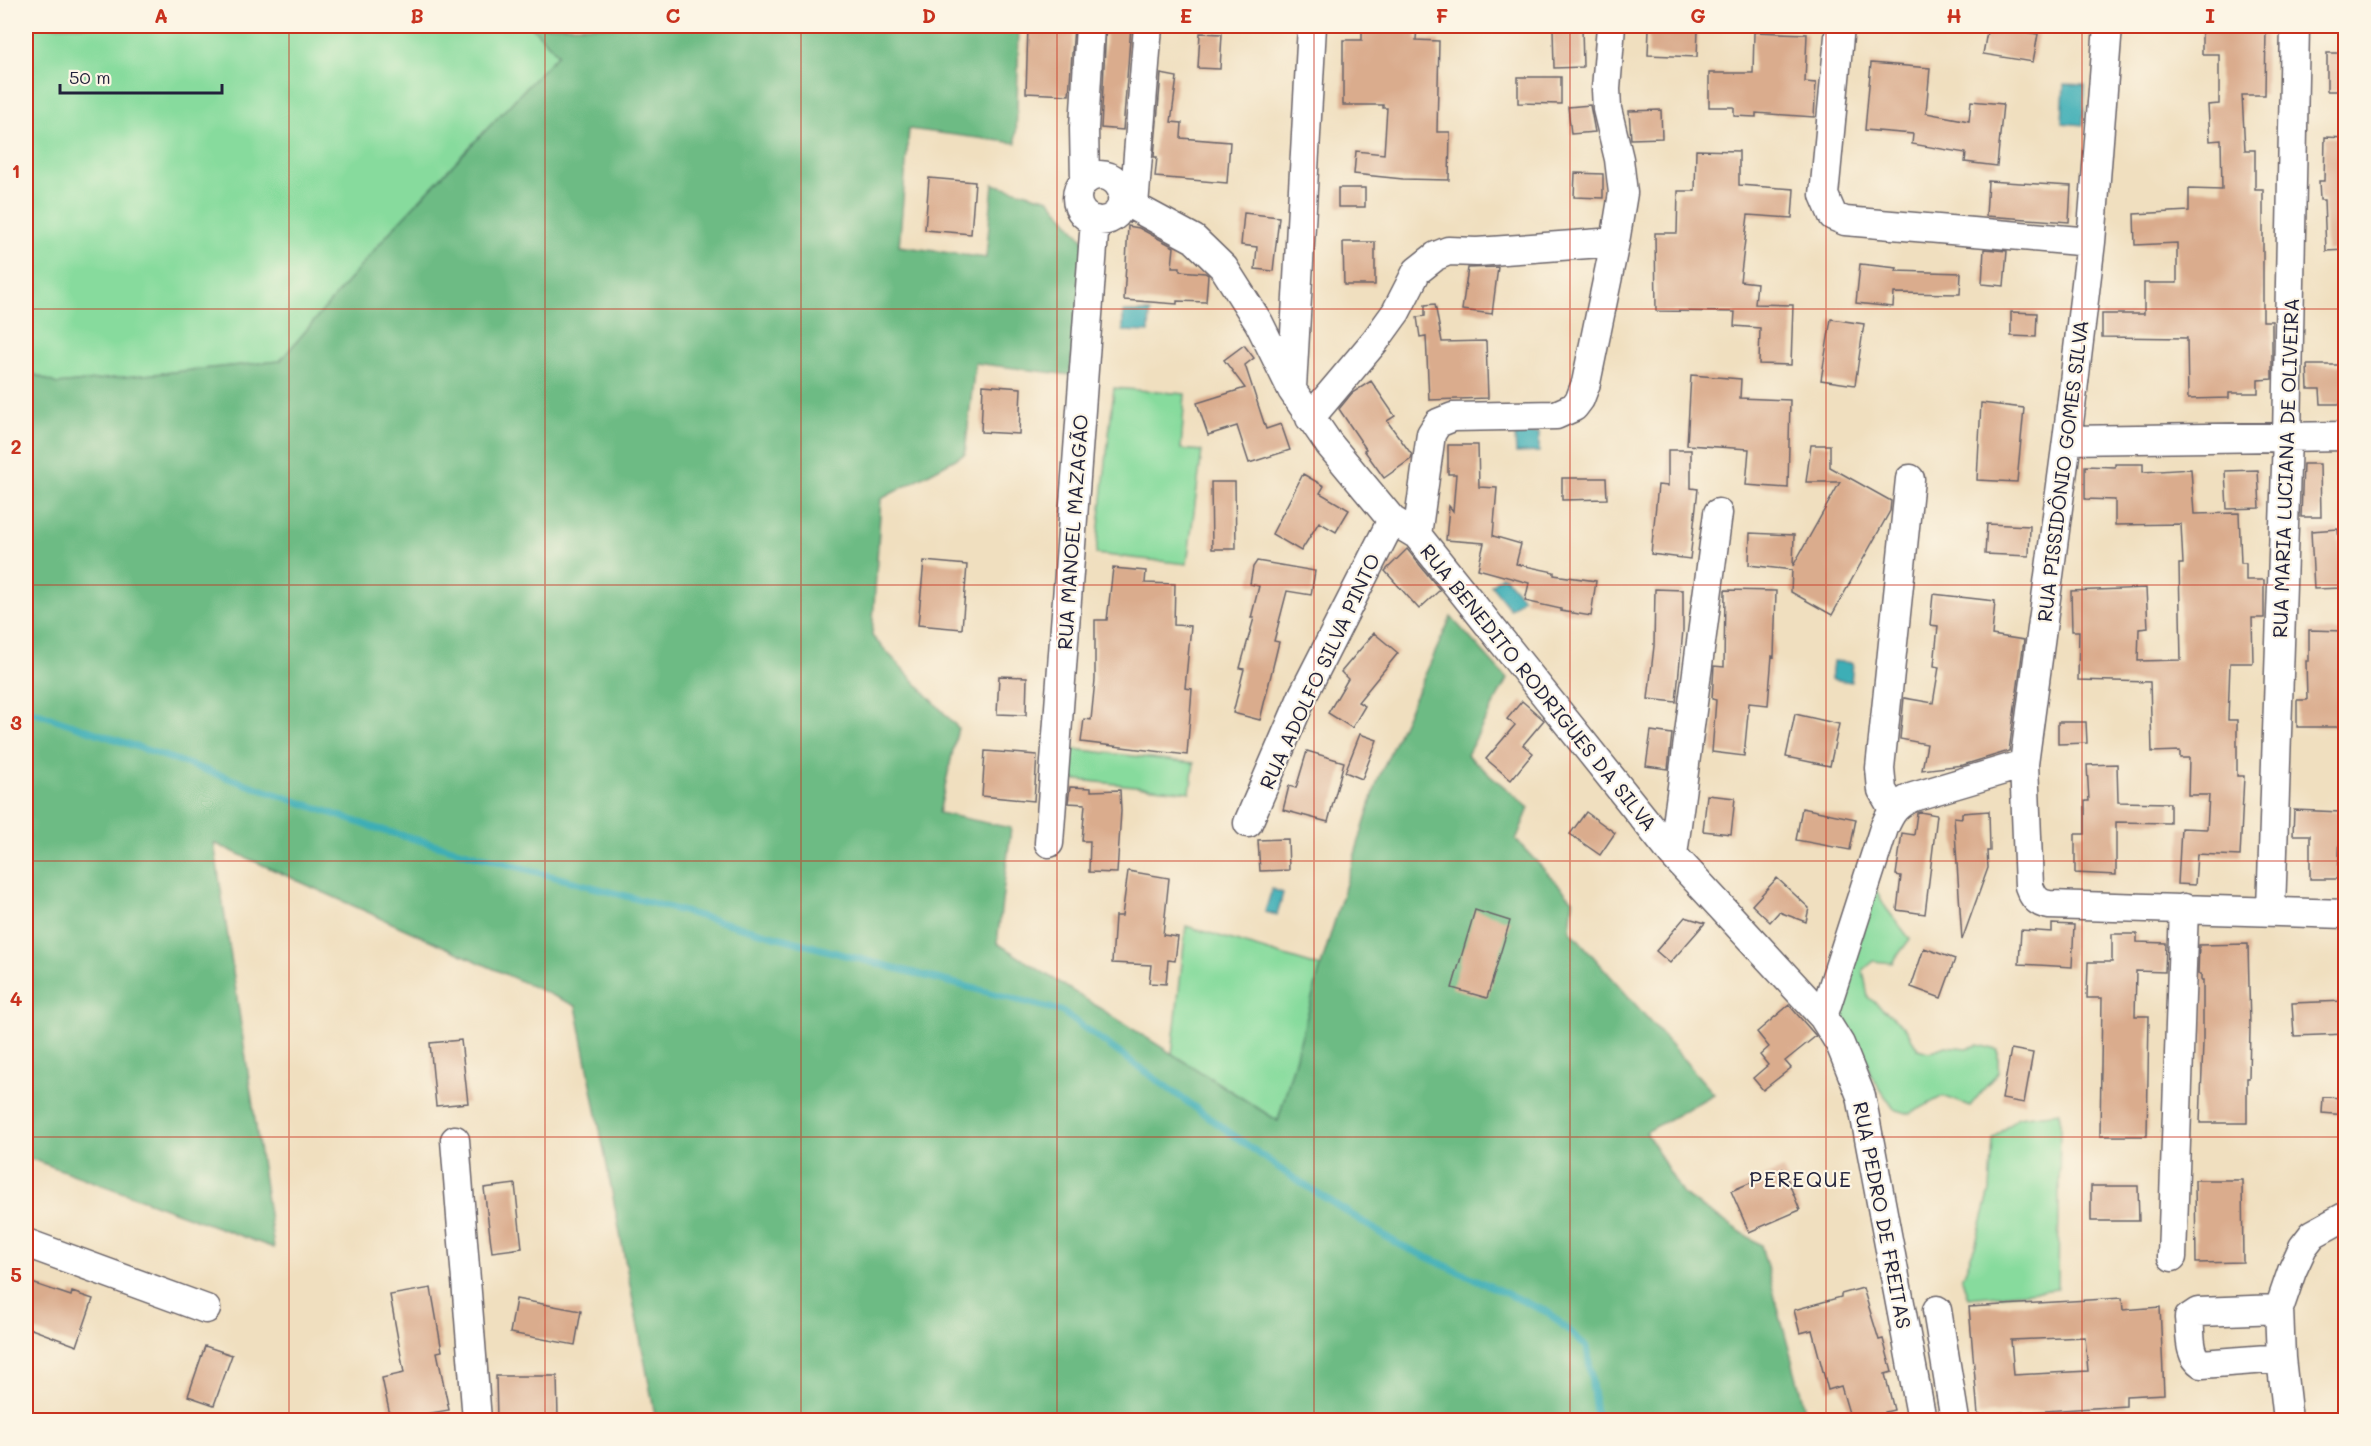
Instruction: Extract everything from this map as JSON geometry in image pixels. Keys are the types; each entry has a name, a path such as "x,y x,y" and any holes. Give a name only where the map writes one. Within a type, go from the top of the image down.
{"street":[{"path":"1090,26 1084,128 1085,180 1077,192 1078,207 1082,213 1095,220 1103,221 1116,214 1128,203 1148,26"},
{"path":"1292,390 1312,26"},
{"path":"1417,535 1431,434 1438,423 1453,417 1557,415 1574,407 1580,399 1586,383 1623,193 1619,159 1607,109 1606,89 1611,26"},
{"path":"1840,26 1824,195 1833,216 1845,221 2091,242"},
{"name":"RUA PISSIDÔNIO GOMES SILVA","path":"2108,26 2091,242 2024,764 2029,886 2033,896 2041,904 2184,908"},
{"name":"RUA MARIA LUCIANA DE OLIVEIRA","path":"2271,910 2287,437 2295,26"},
{"path":"1085,180 1098,175 1110,177 1120,187 1128,203"},
{"name":"RUA BENEDITO RODRIGUES DA SILVA","path":"1128,203 1194,239 1224,268 1259,323 1292,390 1329,444 1392,520 1417,535 1673,855 1822,1017"},
{"name":"RUA MANOEL MAZAGÃO","path":"1049,843 1095,220"},
{"path":"1310,418 1375,341 1396,312 1417,271 1436,256 1448,251 1477,252 1615,242"},
{"path":"2067,440 2346,436"},
{"path":"1893,809 1882,790 1880,768 1910,479"},
{"path":"1673,855 1718,513"},
{"name":"RUA ADOLFO SILVA PINTO","path":"1248,823 1304,693 1392,520"},
{"path":"1822,1017 1884,828 1893,809 1913,797 2024,764"},
{"path":"2172,1257 2184,908 2346,914"},
{"name":"RUA PEDRO DE FREITAS","path":"1822,1017 1840,1044 1861,1096 1922,1420"},
{"path":"455,1140 477,1420"},
{"path":"2288,1420 2281,1358 2279,1309 2303,1247 2313,1234 2346,1216"},
{"path":"26,1242 206,1309"},
{"path":"2279,1309 2198,1312 2190,1318 2192,1352 2196,1360 2202,1364 2281,1358"},
{"path":"1937,1310 1955,1420"}],"green space":[{"path":"26,26 531,26 558,54 395,226 280,361 57,384 26,371"},
{"path":"531,26 1019,26 1016,143 909,129 899,246 986,258 993,184 1049,199 1086,243 1070,375 975,363 965,454 881,499 872,636 958,728 939,813 1011,828 997,943 1278,1121 1323,959 1378,779 1451,617 1507,679 1467,755 1529,808 1516,840 1573,900 1570,930 1714,1094 1646,1132 1683,1195 1761,1245 1808,1420 656,1420 576,1006 214,843 274,1248 26,1157 26,371 57,384 280,361 395,226 558,54"},
{"path":"1114,388 1185,394 1181,449 1202,451 1187,564 1096,554"},
{"path":"1073,749 1194,763 1190,792 1070,779"},
{"path":"1875,888 1886,908 1910,939 1892,963 1874,961 1863,970 1868,997 1904,1026 1918,1049 1929,1052 1945,1046 1967,1048 1978,1045 1998,1050 1998,1072 1970,1106 1943,1096 1910,1114 1894,1109 1870,1074 1867,1058 1838,1013"},
{"path":"1186,926 1321,967 1278,1121 1172,1054"},
{"path":"2060,1112 2058,1289 1968,1298 1962,1279 1976,1243 1990,1191 1993,1139 2018,1117"}],"water":[{"path":"2064,84 2085,85 2083,125 2062,123"},
{"path":"1123,312 1150,312 1149,332 1123,331"},
{"path":"1539,433 1539,452 1516,453 1515,435"},
{"path":"1503,575 1523,598 1510,609 1491,585"},
{"path":"1833,661 1853,663 1851,682 1831,679"},
{"path":"1272,889 1283,893 1277,915 1265,912"}],"building":[{"path":"1028,26 1074,26 1069,95 1026,93"},
{"path":"1106,26 1131,26 1123,130 1101,128"},
{"path":"1362,26 1417,26 1416,40 1439,41 1437,132 1450,132 1449,180 1403,179 1354,174 1356,151 1384,154 1387,108 1383,108 1383,105 1343,105 1343,40 1362,40"},
{"path":"1988,26 2038,34 2033,62 1983,54"},
{"path":"2202,26 2266,26 2265,95 2242,95 2245,150 2255,150 2255,189 2263,189 2263,321 2272,321 2272,379 2258,380 2258,393 2229,393 2229,398 2188,399 2187,338 2102,337 2102,314 2144,314 2144,283 2177,283 2177,243 2135,245 2134,214 2189,211 2189,189 2222,190 2221,140 2210,141 2208,105 2219,104 2219,54 2202,54"},
{"path":"1582,27 1583,67 1554,68 1553,28"},
{"path":"1649,28 1698,30 1697,57 1648,55"},
{"path":"1754,32 1807,34 1805,82 1816,83 1814,117 1756,113 1756,117 1734,116 1734,107 1709,107 1709,73 1753,73"},
{"path":"1200,33 1222,34 1220,69 1198,68"},
{"path":"2327,53 2346,53 2346,91 2327,91"},
{"path":"1871,63 1930,68 1926,113 1969,121 1971,101 2003,104 1997,166 1965,162 1966,153 1912,144 1913,134 1865,130"},
{"path":"1161,74 1177,77 1171,122 1182,123 1181,138 1230,142 1227,183 1155,177 1157,157 1154,157"},
{"path":"1518,77 1561,77 1561,104 1518,103"},
{"path":"1590,105 1595,132 1571,134 1568,107"},
{"path":"1661,110 1662,138 1631,139 1629,111"},
{"path":"2325,137 2346,138 2346,250 2326,251 2324,200 2320,200 2319,181 2324,181"},
{"path":"1696,150 1739,151 1739,185 1794,189 1792,218 1748,215 1740,281 1757,283 1755,304 1793,305 1791,365 1759,364 1760,328 1734,326 1735,312 1656,311 1655,233 1677,233 1678,191 1695,191"},
{"path":"1575,173 1603,174 1603,198 1574,197"},
{"path":"929,178 975,182 971,234 925,230"},
{"path":"1988,181 2071,186 2069,222 1986,216"},
{"path":"1338,188 1365,188 1365,207 1338,207"},
{"path":"1244,213 1279,217 1273,271 1255,269 1257,247 1241,245"},
{"path":"1128,226 1139,228 1174,247 1172,267 1180,267 1180,271 1208,275 1206,302 1177,301 1177,304 1124,300"},
{"path":"1343,242 1375,242 1375,285 1344,285"},
{"path":"1984,249 2007,251 2004,286 1982,284"},
{"path":"1860,264 1897,268 1896,271 1961,273 1960,294 1894,293 1893,307 1856,303"},
{"path":"1498,267 1492,314 1462,310 1468,268"},
{"path":"1435,304 1442,342 1486,341 1488,398 1429,400 1426,336 1420,337 1417,317 1425,316 1425,305"},
{"path":"2011,312 2037,313 2036,337 2011,336"},
{"path":"1831,319 1864,324 1855,385 1821,380"},
{"path":"1244,345 1254,358 1245,365 1266,429 1281,424 1290,450 1249,463 1237,426 1208,435 1197,403 1245,388 1224,360"},
{"path":"2307,365 2343,365 2343,404 2321,404 2320,389 2308,389"},
{"path":"1691,375 1741,379 1740,398 1790,400 1788,488 1746,485 1749,449 1687,445"},
{"path":"1371,381 1395,416 1387,421 1412,455 1411,459 1384,478 1339,409 1352,393"},
{"path":"983,385 1021,388 1019,434 981,432"},
{"path":"1981,403 2024,408 2017,482 1977,480"},
{"path":"1448,445 1478,445 1479,487 1497,488 1493,536 1521,544 1516,564 1554,572 1554,575 1596,581 1591,616 1525,601 1529,583 1478,569 1484,543 1446,540 1449,506 1453,511 1456,474 1448,474"},
{"path":"1811,445 1830,445 1830,467 1891,501 1890,511 1832,615 1791,592 1792,570 1749,565 1750,533 1794,535 1793,566 1840,482 1806,482"},
{"path":"1668,450 1691,450 1691,488 1698,489 1690,559 1651,554 1658,485 1668,486"},
{"path":"2115,464 2143,464 2143,472 2191,469 2194,514 2239,513 2241,563 2246,563 2246,580 2264,580 2264,618 2252,618 2253,663 2230,663 2228,720 2237,720 2237,776 2244,776 2240,856 2197,854 2195,885 2178,884 2181,828 2207,829 2209,795 2188,795 2189,758 2180,758 2180,751 2152,752 2150,682 2078,680 2079,631 2072,631 2071,591 2146,588 2148,628 2139,629 2138,661 2181,660 2179,564 2183,564 2181,524 2115,525 2115,500 2085,499 2085,466 2115,467"},
{"path":"2303,464 2320,464 2321,517 2301,517"},
{"path":"2258,470 2260,508 2227,509 2225,471"},
{"path":"1303,474 1324,486 1320,493 1349,510 1336,532 1319,522 1301,551 1272,534"},
{"path":"1562,478 1606,478 1607,499 1562,500"},
{"path":"1211,482 1235,482 1236,549 1212,549"},
{"path":"1987,524 2030,526 2029,556 1985,554"},
{"path":"2338,529 2343,588 2314,589 2311,531"},
{"path":"1407,549 1440,590 1419,609 1385,571"},
{"path":"924,561 967,565 962,629 918,625"},
{"path":"1257,561 1315,571 1311,595 1287,591 1274,641 1279,642 1260,720 1233,713 1244,669 1240,668 1254,618 1251,618 1259,586 1250,584 1253,567"},
{"path":"1113,568 1146,571 1145,583 1175,584 1174,625 1191,626 1185,688 1192,689 1187,755 1081,742 1084,719 1091,720 1095,680 1095,620 1107,620"},
{"path":"1655,589 1683,590 1683,630 1676,702 1648,699 1654,646"},
{"path":"1725,590 1776,591 1774,657 1772,656 1768,705 1749,703 1744,756 1712,752 1716,700 1712,699 1714,666 1724,667"},
{"path":"1933,594 1995,601 1992,635 2024,640 2009,751 1963,765 1922,770 1927,744 1900,739 1904,698 1933,703 1939,667 1934,666 1938,626 1930,625"},
{"path":"2309,630 2345,631 2344,652 2341,652 2344,727 2297,727 2297,700 2307,700 2306,661 2309,661"},
{"path":"1374,633 1398,653 1358,702 1365,706 1352,728 1328,713 1348,679 1341,672"},
{"path":"999,676 1027,677 1026,715 997,714"},
{"path":"1522,701 1544,720 1523,745 1533,753 1511,780 1486,759 1515,725 1507,719"},
{"path":"1795,714 1839,724 1830,766 1786,757"},
{"path":"2058,722 2086,722 2087,743 2058,744"},
{"path":"1651,731 1672,734 1668,769 1646,766"},
{"path":"1360,734 1377,740 1362,779 1345,772"},
{"path":"985,751 1037,755 1034,801 982,796"},
{"path":"1307,751 1344,762 1328,822 1283,810 1289,786 1296,788"},
{"path":"2117,764 2118,802 2170,803 2170,823 2116,822 2116,875 2075,873 2075,834 2085,834 2085,801 2089,801 2087,765"},
{"path":"1070,787 1091,788 1091,791 1120,790 1117,873 1089,872 1090,841 1082,841 1085,804 1068,803"},
{"path":"1707,795 1735,798 1731,834 1703,831"},
{"path":"1802,808 1856,819 1850,850 1796,840"},
{"path":"2294,810 2341,812 2338,879 2310,879 2310,835 2293,835"},
{"path":"1989,811 1988,868 1962,940 1954,817 1962,818 1962,813"},
{"path":"1586,812 1615,833 1600,855 1570,834"},
{"path":"1917,813 1937,815 1925,914 1897,910 1901,876 1896,875 1902,833 1914,835"},
{"path":"1288,839 1289,870 1260,871 1258,840"},
{"path":"1128,871 1169,878 1163,935 1178,937 1175,961 1168,960 1166,984 1149,983 1151,965 1112,963 1115,916 1122,916"},
{"path":"1777,878 1809,908 1806,922 1779,912 1770,922 1752,905"},
{"path":"1475,910 1510,921 1487,998 1452,988"},
{"path":"1685,917 1705,923 1670,963 1656,951"},
{"path":"2052,924 2074,925 2072,967 2019,964 2021,930 2052,932"},
{"path":"2112,934 2137,934 2137,942 2166,943 2165,972 2136,971 2135,1016 2149,1016 2147,1136 2100,1136 2102,998 2087,998 2088,962 2112,962"},
{"path":"2248,944 2250,1028 2247,1123 2200,1123 2203,980 2201,980 2201,974 2198,974 2199,945"},
{"path":"1924,948 1955,959 1941,998 1911,987"},
{"path":"2346,1001 2346,1034 2294,1036 2292,1003"},
{"path":"1789,1005 1816,1036 1785,1061 1791,1068 1763,1090 1753,1078 1768,1065 1760,1055 1769,1047 1757,1032"},
{"path":"461,1040 468,1103 436,1106 430,1043"},
{"path":"2011,1049 2033,1053 2024,1103 2002,1099"},
{"path":"2323,1097 2346,1098 2346,1115 2322,1113"},
{"path":"1783,1169 1800,1210 1749,1232 1731,1191"},
{"path":"2195,1180 2242,1180 2243,1262 2196,1263"},
{"path":"515,1184 522,1248 492,1252 484,1188"},
{"path":"2091,1186 2138,1186 2139,1221 2091,1221"},
{"path":"26,1281 71,1296 72,1292 93,1299 77,1346 26,1327"},
{"path":"431,1288 442,1351 437,1352 449,1410 391,1420 382,1378 404,1373 390,1295"},
{"path":"1863,1288 1879,1340 1883,1339 1892,1372 1885,1374 1894,1410 1885,1412 1887,1420 1851,1420 1841,1386 1828,1390 1812,1330 1800,1333 1794,1310 1841,1297 1841,1294"},
{"path":"2122,1298 2123,1310 2160,1307 2164,1394 2126,1396 2126,1406 1978,1415 1969,1307","holes":["2085,1337 2088,1371 2014,1375 2011,1340"]},
{"path":"516,1299 581,1311 575,1345 510,1333"},
{"path":"205,1346 232,1355 214,1405 188,1396"},
{"path":"496,1376 557,1376 558,1418 497,1419"}],"waterway":[{"path":"26,709 378,829 1061,1011 1286,1173 1396,1243 1549,1313 1587,1347 1597,1420"}],"district":[{"name":"PEREQUE","path":"1801,1178"}]}
